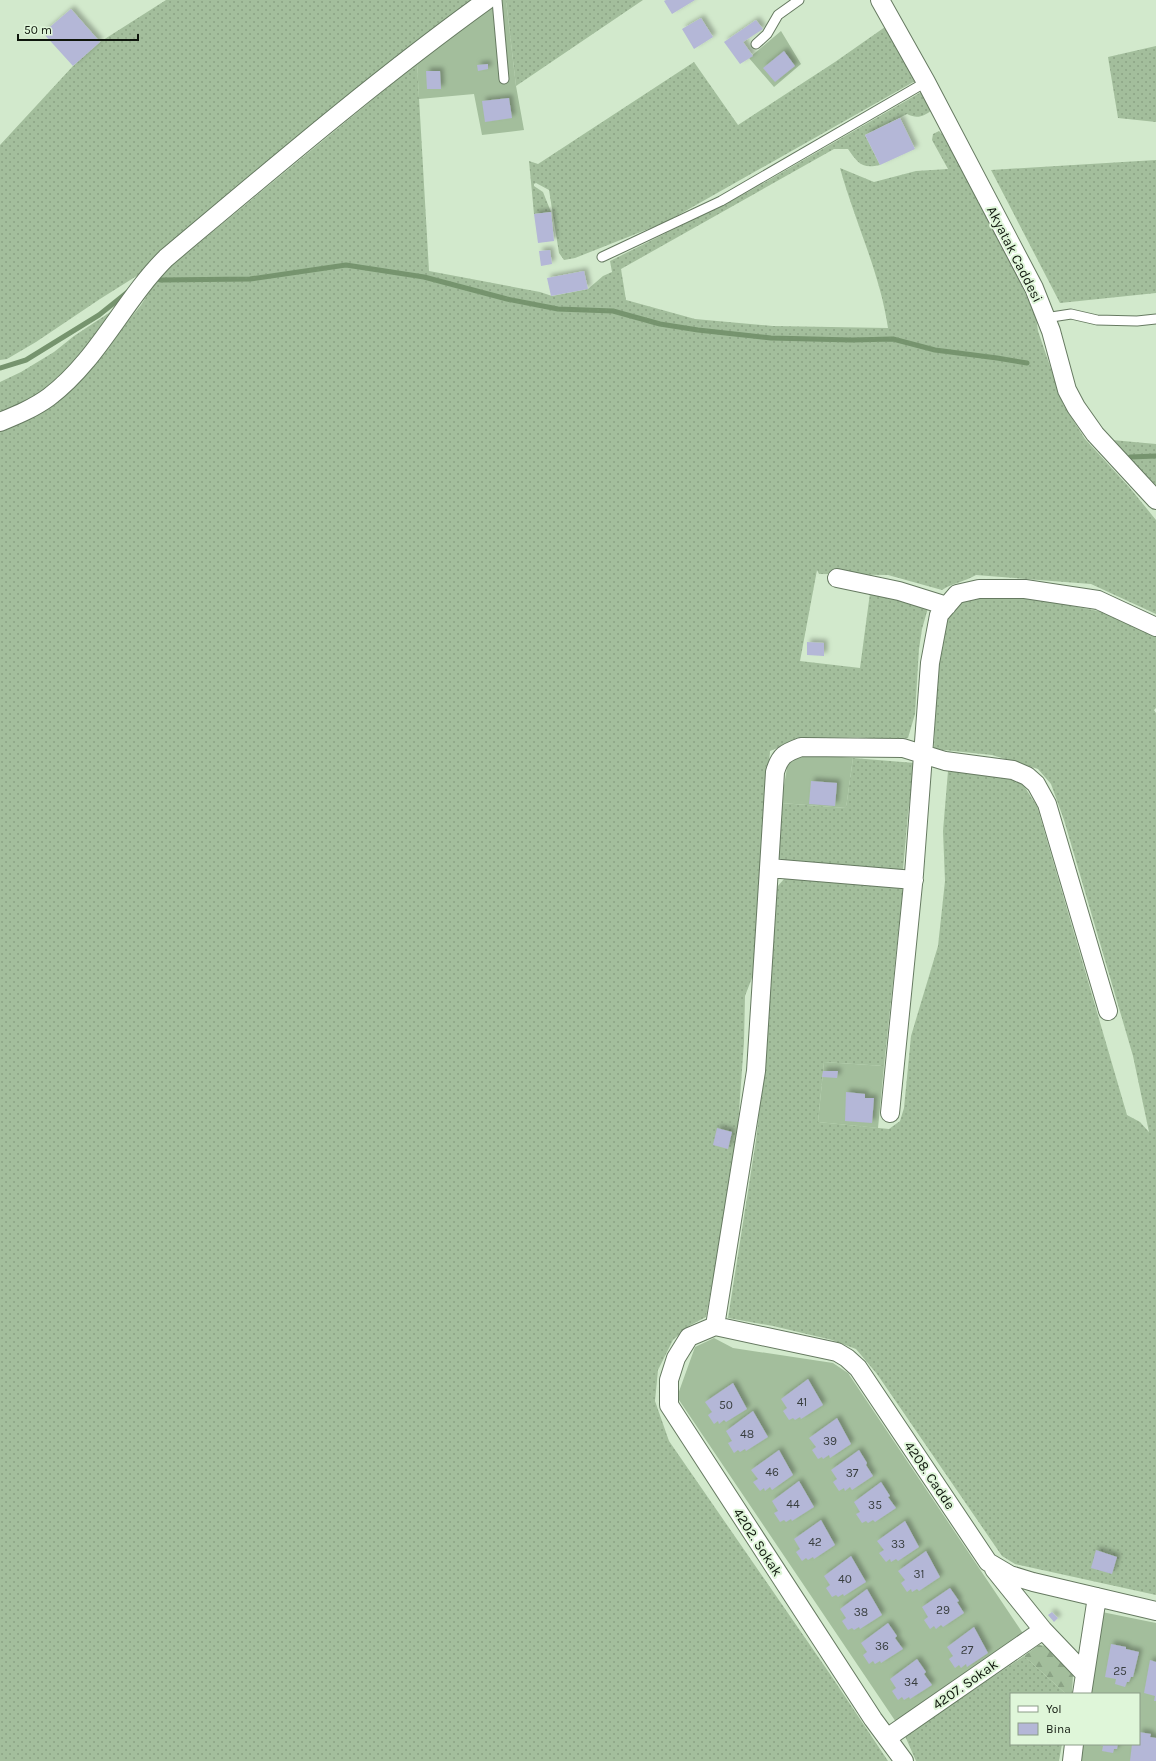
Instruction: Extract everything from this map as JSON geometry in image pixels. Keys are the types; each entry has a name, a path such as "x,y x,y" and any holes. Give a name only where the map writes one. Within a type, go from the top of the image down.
{"street":[{"path":"0,422 32,408 49,397 74,374 146,279 166,258 438,35 487,0"},
{"name":"Akyatak Caddesi","path":"880,0 926,82 1034,288 1058,354 1068,390 1076,407 1094,434 1156,500"},
{"path":"837,578 899,591 947,606"},
{"path":"890,1113 914,880 930,664 939,615 956,594 979,589 1025,589 1098,600 1156,627"},
{"path":"715,1326 756,1071 775,772 778,762 785,753 801,747 903,748 945,761 1013,770 1027,776 1036,784 1047,804 1108,1011"},
{"path":"769,868 914,880"},
{"name":"4208. Cadde","path":"715,1326 837,1352 847,1358 858,1368 988,1562 1010,1575 1156,1611"},
{"name":"4202. Sokak","path":"715,1326 689,1337 676,1358 669,1380 669,1405 865,1706 904,1761"},
{"path":"988,1562 1043,1630 1085,1674"},
{"path":"1082,1693 1097,1597"},
{"name":"4207. Sokak","path":"887,1738 1043,1630"},
{"path":"1072,1761 1074,1745"}],"lane":[{"path":"497,0 504,79"},
{"path":"756,44 767,34 778,15 799,0"},
{"path":"602,256 722,201 926,82"},
{"path":"1045,318 1071,314 1097,320 1137,321 1156,319"}],"green space":[{"path":"166,0 476,0 143,272 36,342 7,359 0,360 0,145 73,66 100,42"},
{"path":"499,0 506,0 516,86 524,130 482,135 474,94 419,99 417,63"},
{"path":"506,0 643,0 516,86"},
{"path":"885,27 917,80 666,222 575,258 564,260 559,253 549,190 536,183 534,186 543,192 551,212 534,214 529,161 538,164 694,62 738,125 835,62"},
{"path":"781,31 801,64 774,87 749,58"},
{"path":"1156,46 1156,122 1118,118 1108,57"},
{"path":"417,63 429,271 540,292 552,296 588,289 603,276 612,272 610,261 748,192 923,91 932,110 920,116 907,114 865,135 880,165 868,166 861,164 848,149 834,149 621,269 626,300 695,319 773,326 888,328 873,267 840,168 874,182 916,171 948,169 932,140 933,134 939,131 946,138 1011,262 1036,317 1038,331 1063,404 1085,439 1130,488 1156,520 1156,614 1091,584 976,575 942,590 888,575 819,574 817,570 800,661 860,668 870,593 884,594 928,608 922,629 919,649 915,714 908,738 898,740 856,737 803,738 770,751 765,801 755,970 745,996 744,1042 736,1154 706,1317 689,1326 673,1340 658,1370 655,1401 669,1441 830,1674 888,1761 0,1761 0,426 102,353 141,305 159,276"},
{"path":"1156,160 1156,293 1060,303 991,170"},
{"path":"118,307 93,348 41,397 0,415 0,382 21,372 54,352 74,336"},
{"path":"1112,440 1156,444 1156,493"},
{"path":"1010,594 1114,614 1156,637 1156,708 1154,710 1156,713 1156,1595 1015,1564 1002,1556 877,1374 856,1349 832,1340 773,1326 728,1318 756,1140 765,1063 773,922 777,887 784,879 803,877 903,888 884,1066 824,1062 818,1122 889,1129 900,1121 904,1108 911,1036 938,946 945,881 943,831 948,771 1008,778 1022,783 1037,806 1127,1115 1140,1122 1149,1132 1133,1056 1064,820 1051,784 1038,769 992,755 934,749 938,650 944,624 955,606 973,596"},
{"path":"796,753 853,758 846,808 781,803 788,762"},
{"path":"853,758 915,763 908,813 903,870 887,871 775,860 781,803 846,808"},
{"path":"824,1062 884,1066 878,1128 818,1122"},
{"path":"714,1338 733,1348 833,1363 848,1373 1024,1635 896,1722 677,1397 695,1347"},
{"path":"1102,1612 1156,1623 1156,1761 1080,1761 1083,1745 1140,1745 1140,1693 1090,1693"},
{"path":"1039,1645 1046,1646 1073,1674 1072,1693 1065,1693 1024,1656"},
{"path":"1024,1656 1065,1693 1010,1693 1010,1745 1062,1745 1059,1761 916,1761 905,1736"}],"building":[{"path":"695,0 672,14 664,1"},
{"path":"71,9 100,42 73,66 43,33"},
{"path":"701,18 713,37 694,49 682,29"},
{"path":"756,20 763,29 743,42 753,56 740,64 724,42"},
{"path":"784,51 795,66 775,82 763,68"},
{"path":"488,64 488,69 478,71 477,65"},
{"path":"426,71 440,71 441,89 427,89"},
{"path":"509,98 512,118 485,122 482,101"},
{"path":"900,118 915,149 880,165 865,135"},
{"path":"551,212 554,241 538,243 534,214"},
{"path":"550,250 552,264 541,266 539,251"},
{"path":"584,271 588,289 551,296 547,278"},
{"path":"807,642 824,643 824,656 807,655"},
{"path":"811,781 837,783 835,806 809,804"},
{"path":"823,1071 838,1071 837,1078 822,1077"},
{"path":"846,1092 865,1094 865,1098 874,1098 872,1123 845,1121"},
{"path":"717,1128 732,1132 728,1149 713,1145"},
{"path":"808,1379 823,1405 801,1419 800,1417 795,1420 793,1418 789,1420 783,1411 787,1408 781,1399"},
{"path":"733,1383 747,1409 726,1422 724,1420 719,1424 718,1421 714,1424 708,1415 712,1412 705,1402"},
{"path":"753,1411 768,1437 746,1451 745,1449 740,1452 738,1450 734,1453 728,1443 732,1441 726,1431"},
{"path":"837,1418 851,1444 830,1458 829,1455 823,1459 822,1457 818,1459 812,1450 816,1447 809,1438"},
{"path":"779,1450 793,1475 772,1490 770,1487 765,1491 764,1488 760,1491 753,1482 758,1479 751,1470"},
{"path":"859,1450 873,1476 852,1490 850,1487 845,1491 844,1488 839,1491 833,1482 837,1479 831,1470"},
{"path":"799,1481 814,1507 792,1521 791,1519 786,1522 784,1520 780,1522 774,1513 778,1511 772,1501"},
{"path":"881,1482 890,1496 888,1497 896,1508 875,1522 873,1520 868,1523 866,1521 862,1523 856,1514 860,1512 854,1502"},
{"path":"821,1520 835,1545 814,1559 813,1557 808,1560 806,1558 802,1561 796,1552 800,1549 794,1539"},
{"path":"905,1521 919,1547 898,1561 896,1559 891,1562 890,1559 886,1562 879,1553 884,1550 877,1541"},
{"path":"1096,1550 1117,1557 1112,1574 1091,1568"},
{"path":"926,1551 940,1577 919,1591 917,1589 912,1592 911,1589 907,1592 901,1583 905,1580 898,1571"},
{"path":"851,1556 866,1582 844,1596 843,1594 838,1597 836,1595 832,1597 826,1588 830,1585 824,1576"},
{"path":"950,1588 959,1601 957,1602 964,1613 943,1627 941,1625 936,1629 934,1626 930,1629 924,1620 928,1617 922,1607"},
{"path":"867,1589 882,1615 860,1629 859,1627 854,1630 852,1628 848,1630 842,1621 846,1618 840,1609"},
{"path":"1052,1612 1058,1618 1054,1622 1048,1615"},
{"path":"888,1623 897,1636 895,1638 903,1649 881,1663 880,1661 875,1664 873,1661 869,1664 863,1655 867,1652 861,1643"},
{"path":"974,1627 988,1653 967,1667 966,1664 961,1668 959,1665 955,1668 949,1659 953,1656 947,1647"},
{"path":"1111,1644 1126,1647 1126,1649 1139,1652 1133,1677 1131,1677 1129,1682 1127,1682 1125,1687 1115,1684 1116,1679 1105,1677"},
{"path":"917,1659 926,1672 924,1674 932,1685 910,1699 909,1697 904,1700 902,1697 898,1700 892,1691 896,1688 890,1679"},
{"path":"1150,1660 1156,1662 1156,1701 1154,1701 1155,1696 1144,1693"},
{"path":"1140,1732 1151,1734 1150,1737 1156,1738 1156,1761 1130,1761 1132,1745 1140,1745"},
{"path":"1100,1745 1118,1745 1117,1749 1114,1749 1113,1753 1102,1751 1103,1746"}],"waterway":[{"path":"160,280 250,279 346,265 424,277 507,299 558,309 613,311 660,324 698,330 771,338 852,340 893,339 935,350 1027,363"},
{"path":"0,368 26,360 99,315 129,291"},
{"path":"1130,457 1156,456"}]}
